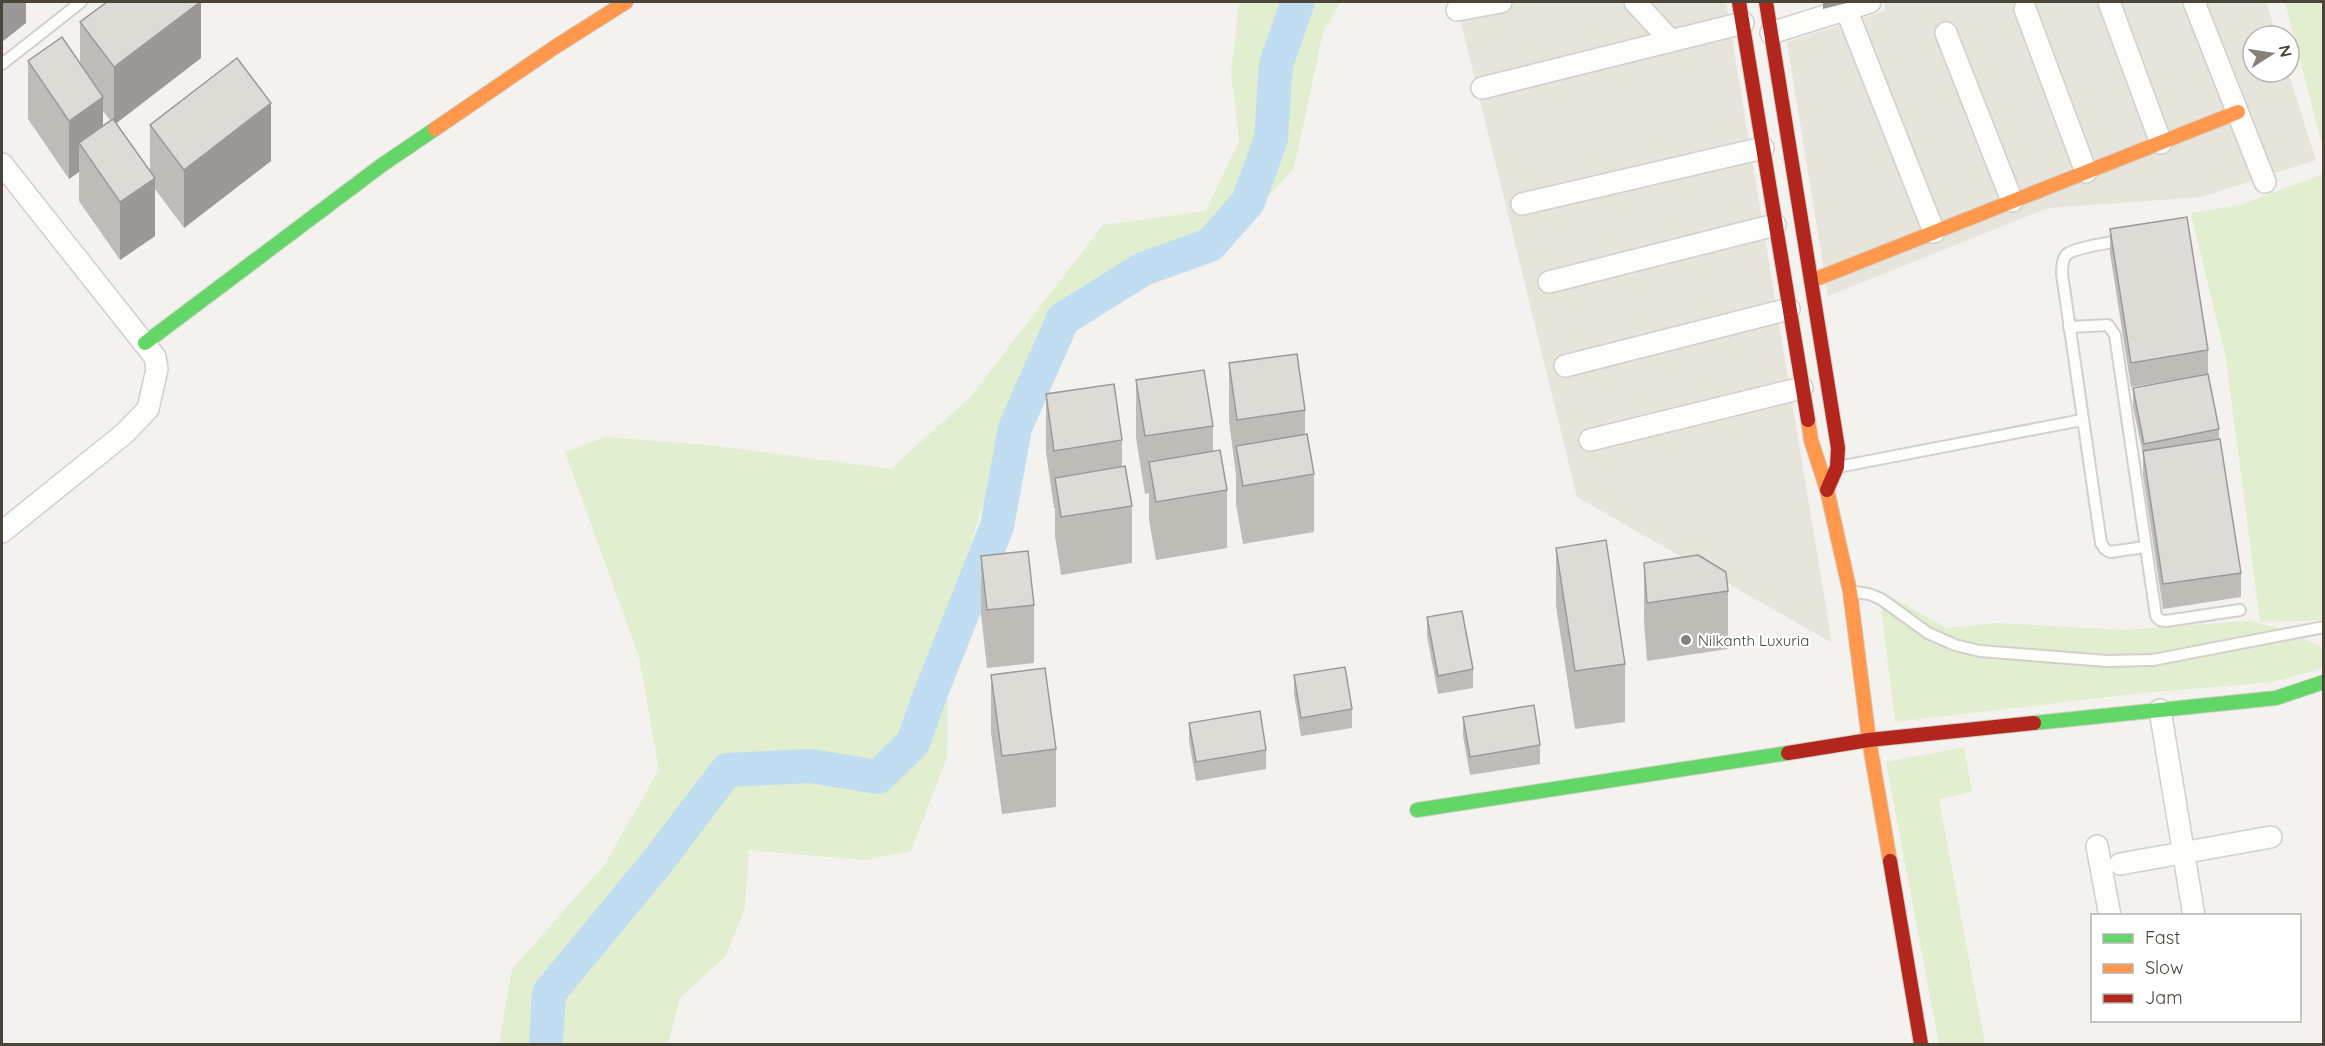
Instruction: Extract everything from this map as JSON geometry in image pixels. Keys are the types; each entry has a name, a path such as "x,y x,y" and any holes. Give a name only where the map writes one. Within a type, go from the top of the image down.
{"street":[{"path":"145,343 382,165 555,47 626,2"},
{"path":"1457,10 1501,2"},
{"path":"1635,2 1671,41"},
{"path":"1739,2 1811,440 1827,490 1850,592 1869,740 1921,1044"},
{"path":"1766,2 1838,448 1838,467 1827,490"},
{"path":"1771,33 1870,2"},
{"path":"2109,2 2161,143"},
{"path":"2194,2 2265,182"},
{"path":"1846,9 1934,232"},
{"path":"2025,9 2086,172"},
{"path":"1482,88 1743,23"},
{"path":"1946,33 2012,201"},
{"path":"1811,281 2238,112"},
{"path":"1522,204 1763,148"},
{"path":"2,164 145,343 155,357 157,369 148,409 125,433 2,532"},
{"path":"1550,282 1775,225"},
{"path":"1565,366 1789,309"},
{"path":"1590,440 1802,388"},
{"path":"1417,810 1869,740 2276,698 2324,682"},
{"path":"2160,710 2194,914"},
{"path":"2120,864 2271,837"},
{"path":"2097,846 2110,914"}],"lane":[{"path":"2,64 81,2"},
{"path":"2130,238 2074,251 2066,255 2062,265 2062,274 2101,543 2110,552 2145,547"},
{"path":"2068,327 2102,324 2113,329 2115,335 2153,608 2160,620 2240,610"},
{"path":"1838,467 2082,420"},
{"path":"1850,592 1869,594 1881,599 1928,633 1955,645 1980,651 2106,662 2152,660 2324,627"}],"shaded area":[{"path":"1456,2 1726,2 1832,643 1577,497"},
{"path":"1884,2 2266,2 2273,24 2241,24 2241,84 2292,84 2316,160 2202,197 2048,208 1828,296 1787,42 1885,11"}],"green space":[{"path":"1239,2 1340,2 1323,33 1294,168 1225,244 1135,254 1057,312 1028,375 987,491 949,616 947,757 911,851 864,860 749,850 745,908 726,956 680,998 668,1044 499,1044 512,969 605,864 659,770 639,657 565,452 605,437 709,445 891,469 971,396 1103,225 1206,211 1239,141 1231,73"},
{"path":"2285,2 2323,2 2323,148 2301,63 2301,24 2291,24"},
{"path":"2323,174 2323,620 2260,622 2226,359 2191,213 2240,205"},
{"path":"1879,590 1947,628 1996,623 2123,630 2248,621 2284,629 2323,648 2323,668 2273,682 2142,693 1895,722"},
{"path":"1964,747 1972,792 1939,799 1985,1044 1939,1044 1886,762"}],"building":[{"path":"107,2 200,2 114,67 80,22"},
{"path":"62,37 103,97 69,121 28,61"},
{"path":"237,58 271,103 184,170 150,125"},
{"path":"113,119 155,178 120,202 79,143"},
{"path":"2187,217 2208,350 2131,363 2110,229"},
{"path":"1297,354 1305,410 1237,420 1229,363"},
{"path":"1204,370 1213,426 1145,436 1136,380"},
{"path":"2208,374 2219,429 2144,444 2133,388"},
{"path":"1114,384 1122,440 1054,451 1046,394"},
{"path":"1307,434 1314,474 1243,486 1236,446"},
{"path":"2220,439 2241,573 2163,584 2143,451"},
{"path":"1220,450 1227,490 1156,502 1149,462"},
{"path":"1125,466 1132,506 1061,517 1055,478"},
{"path":"1606,540 1625,664 1575,671 1556,548"},
{"path":"1028,551 1034,605 987,610 981,556"},
{"path":"1698,555 1726,572 1728,591 1647,603 1644,563"},
{"path":"1462,611 1473,669 1438,676 1427,617"},
{"path":"1345,667 1352,709 1301,718 1294,675"},
{"path":"1045,668 1056,749 1002,756 991,675"},
{"path":"1534,705 1540,745 1470,757 1463,717"},
{"path":"1260,711 1266,750 1196,762 1189,723"}],"waterway":[{"path":"546,1044 549,993 658,861 727,770 811,766 878,777 913,743 997,526 1015,428 1063,319 1143,269 1210,245 1248,202 1271,139 1276,64 1298,2"}],"traffic: fast":[{"path":"145,343 382,165 435,129"},
{"path":"2034,723 2276,698 2324,682"},
{"path":"1417,810 1788,753"}],"traffic: slow":[{"path":"435,129 555,47 626,2"},
{"path":"1811,281 2238,112"},
{"path":"1808,420 1811,440 1827,490 1850,592 1869,740 1890,861"}],"traffic: jam":[{"path":"1739,2 1808,420"},
{"path":"1766,2 1838,448 1837,467 1827,490"},
{"path":"1788,753 1869,740 2034,723"},
{"path":"1890,861 1921,1044"}],"place":[{"name":"Nilkanth Luxuria","path":"1686,640"}]}
